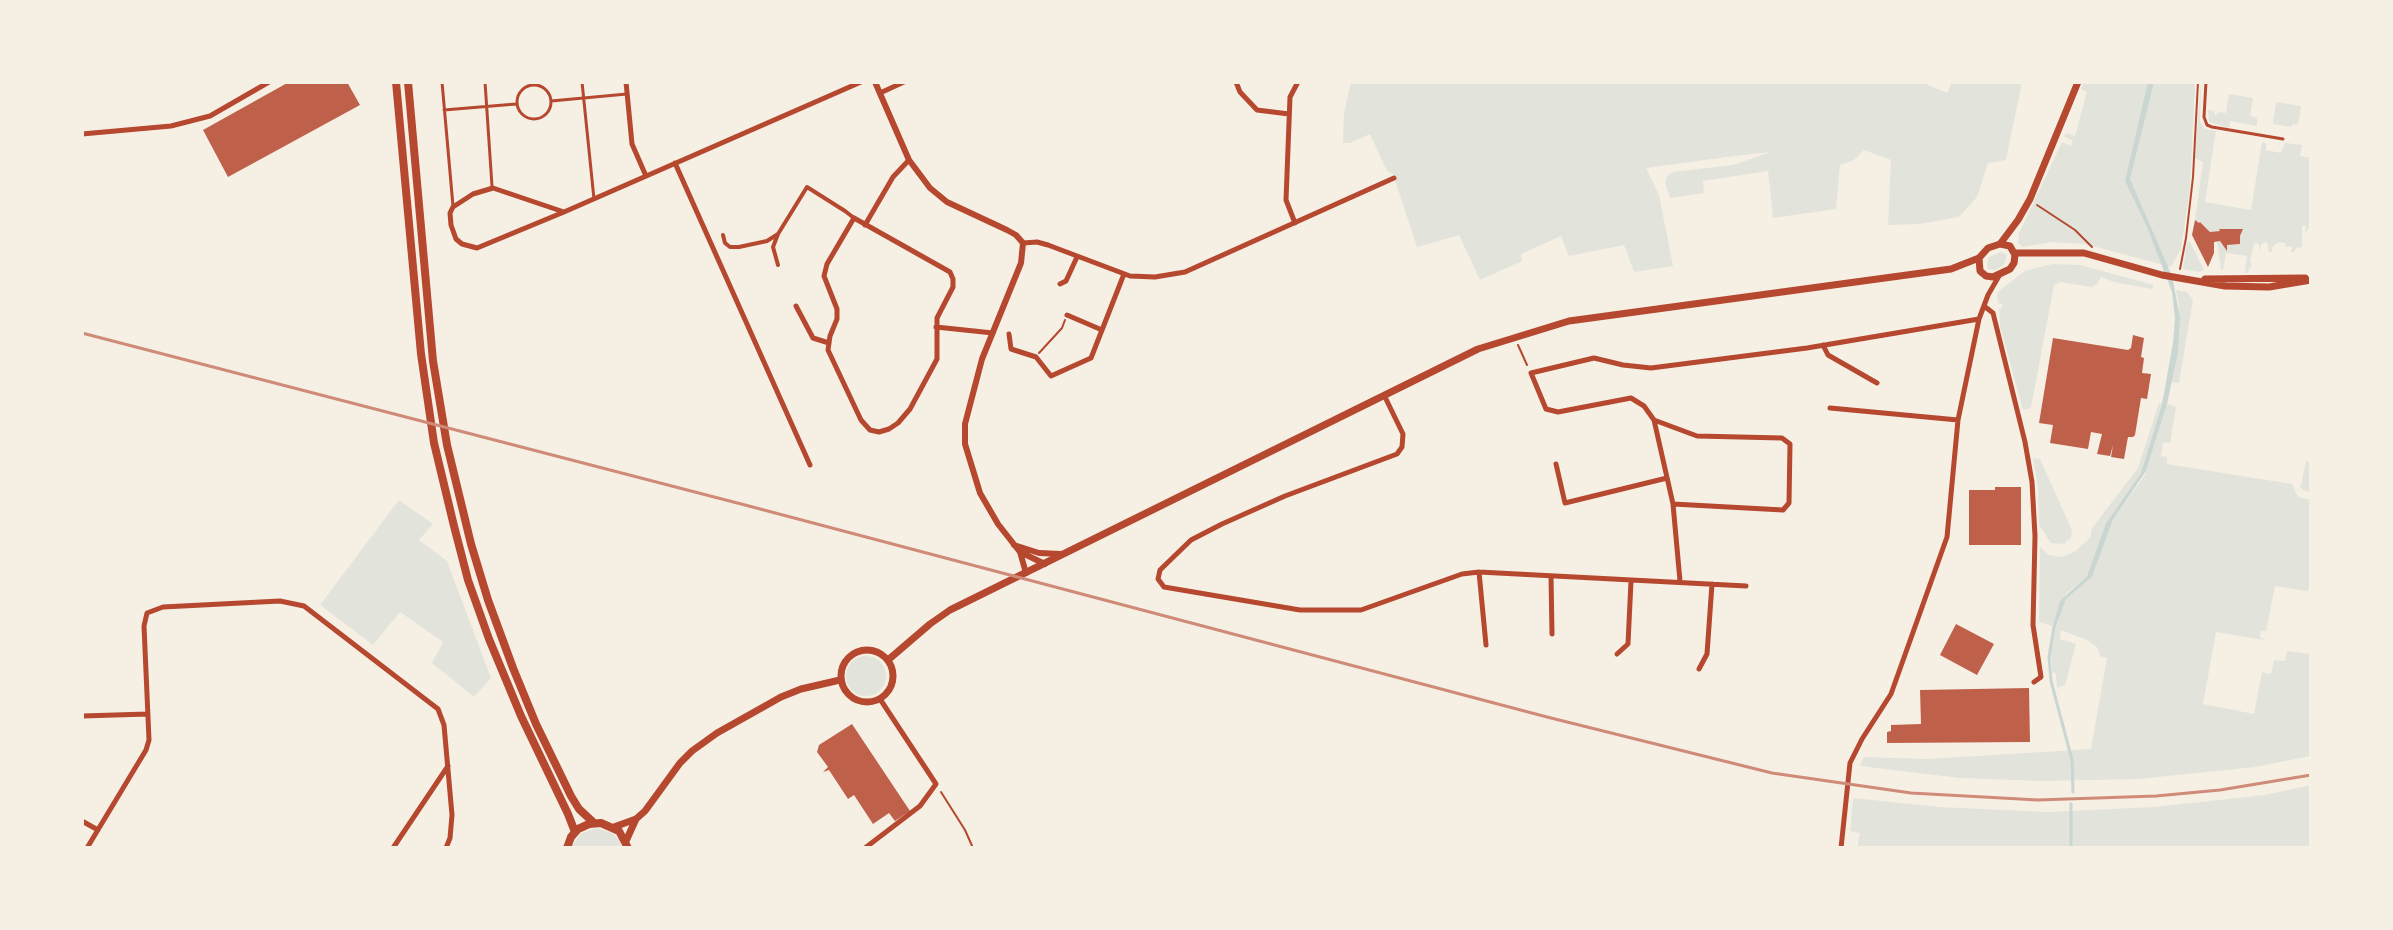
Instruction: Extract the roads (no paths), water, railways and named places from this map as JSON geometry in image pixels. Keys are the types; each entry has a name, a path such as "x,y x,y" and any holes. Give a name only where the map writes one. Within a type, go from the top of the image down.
{"main road":[{"path":"396,82 427,400 457,540 489,639 575,832"},
{"path":"408,82 427,308 439,403 471,544 513,668 571,796 594,823"},
{"path":"2000,244 2030,199 2078,82"},
{"path":"1951,269 1999,276 2010,269 2018,220"},
{"path":"888,660 943,615 1478,349 1514,336 1569,321 1951,269 1979,258 1988,248 2000,244 2007,244 2014,254"},
{"path":"2014,254 2072,252 2213,284 2280,286 2311,279"},
{"path":"1979,258 1983,273"},
{"path":"858,651 874,651 888,660 893,682 880,699 858,702 846,693 840,680 843,663 851,655 858,651"},
{"path":"614,827 636,819 680,763 712,737 781,697 840,680"},
{"path":"627,845 636,819"},
{"path":"567,848 575,832 594,823 614,827 627,845"}],"street":[{"path":"82,134 171,126 210,116 269,82"},
{"path":"626,82 632,144 646,176"},
{"path":"564,212 493,188 473,194 453,207 450,213 453,233 462,244 477,248 564,212 861,82"},
{"path":"875,82 909,160 930,188 947,202 1007,230 1023,243 1021,263 982,359 970,398 965,444 980,493 998,524 1020,552 1045,564"},
{"path":"880,93 904,82"},
{"path":"1236,82 1240,92 1257,110 1289,114"},
{"path":"1295,223 1286,200 1290,97 1298,82"},
{"path":"865,225 893,177 909,160"},
{"path":"675,163 810,465"},
{"path":"1023,243 1037,242 1130,276 1155,277 1185,272 1394,178"},
{"path":"778,265 773,247 807,187 865,225 950,272 953,287 937,318 937,359 910,409 889,429 879,432 870,430 861,420 828,350 837,309 824,276 827,264 854,218"},
{"path":"723,235 730,247 739,247 756,245 778,234"},
{"path":"1060,284 1066,281 1077,257"},
{"path":"1983,273 1988,295"},
{"path":"1009,334 1011,349 1036,357 1051,376 1091,358 1124,274"},
{"path":"1841,848 1850,763 1891,694 1947,537 1958,420 1979,319 1999,276"},
{"path":"796,306 813,338 829,343"},
{"path":"1984,306 1993,313 2032,482 2035,536 2033,625 2041,677 2034,682"},
{"path":"1067,315 1102,330"},
{"path":"1680,581 1673,504 1654,420 1644,406 1631,398 1558,412 1546,409 1531,373 1594,358 1651,368 1823,345 1979,319"},
{"path":"936,327 993,333"},
{"path":"1823,345 1828,355 1877,383"},
{"path":"1384,395 1403,434 1402,447 1397,454 1285,496 1191,540 1160,570 1158,579 1164,587 1300,610 1361,610 1462,574 1479,572 1746,586"},
{"path":"1830,408 1958,420"},
{"path":"1654,420 1697,436 1782,438 1790,444 1789,503 1783,510 1673,504"},
{"path":"1556,464 1565,503 1667,478"},
{"path":"1014,545 1039,553 1064,554"},
{"path":"1020,552 1026,573"},
{"path":"1479,572 1486,645"},
{"path":"1551,576 1552,634"},
{"path":"1617,654 1628,644 1631,581"},
{"path":"1699,669 1707,654 1712,584"},
{"path":"87,848 149,740 144,626 147,613 163,607 289,602 304,606 434,704 443,720 448,766 452,827 446,848"},
{"path":"865,848 920,806 936,784 880,699"},
{"path":"82,716 148,714"},
{"path":"393,848 448,766"},
{"path":"82,821 98,830"}],"lane":[{"path":"442,82 453,207"},
{"path":"485,82 493,188"},
{"path":"582,82 594,199"},
{"path":"2206,82 2204,117 2207,125 2283,139"},
{"path":"531,86 545,89 551,101 549,111 536,119 526,117 517,104 522,90 531,86"},
{"path":"551,101 627,94"},
{"path":"444,110 517,104"}],"waterway":[{"path":"2054,627 2049,657 2051,681 2072,760 2073,792"},
{"path":"2071,804 2071,848"}],"railway":[{"path":"82,333 1547,717 1772,773 1911,793 2038,800 2156,796 2220,790 2311,775"}]}
